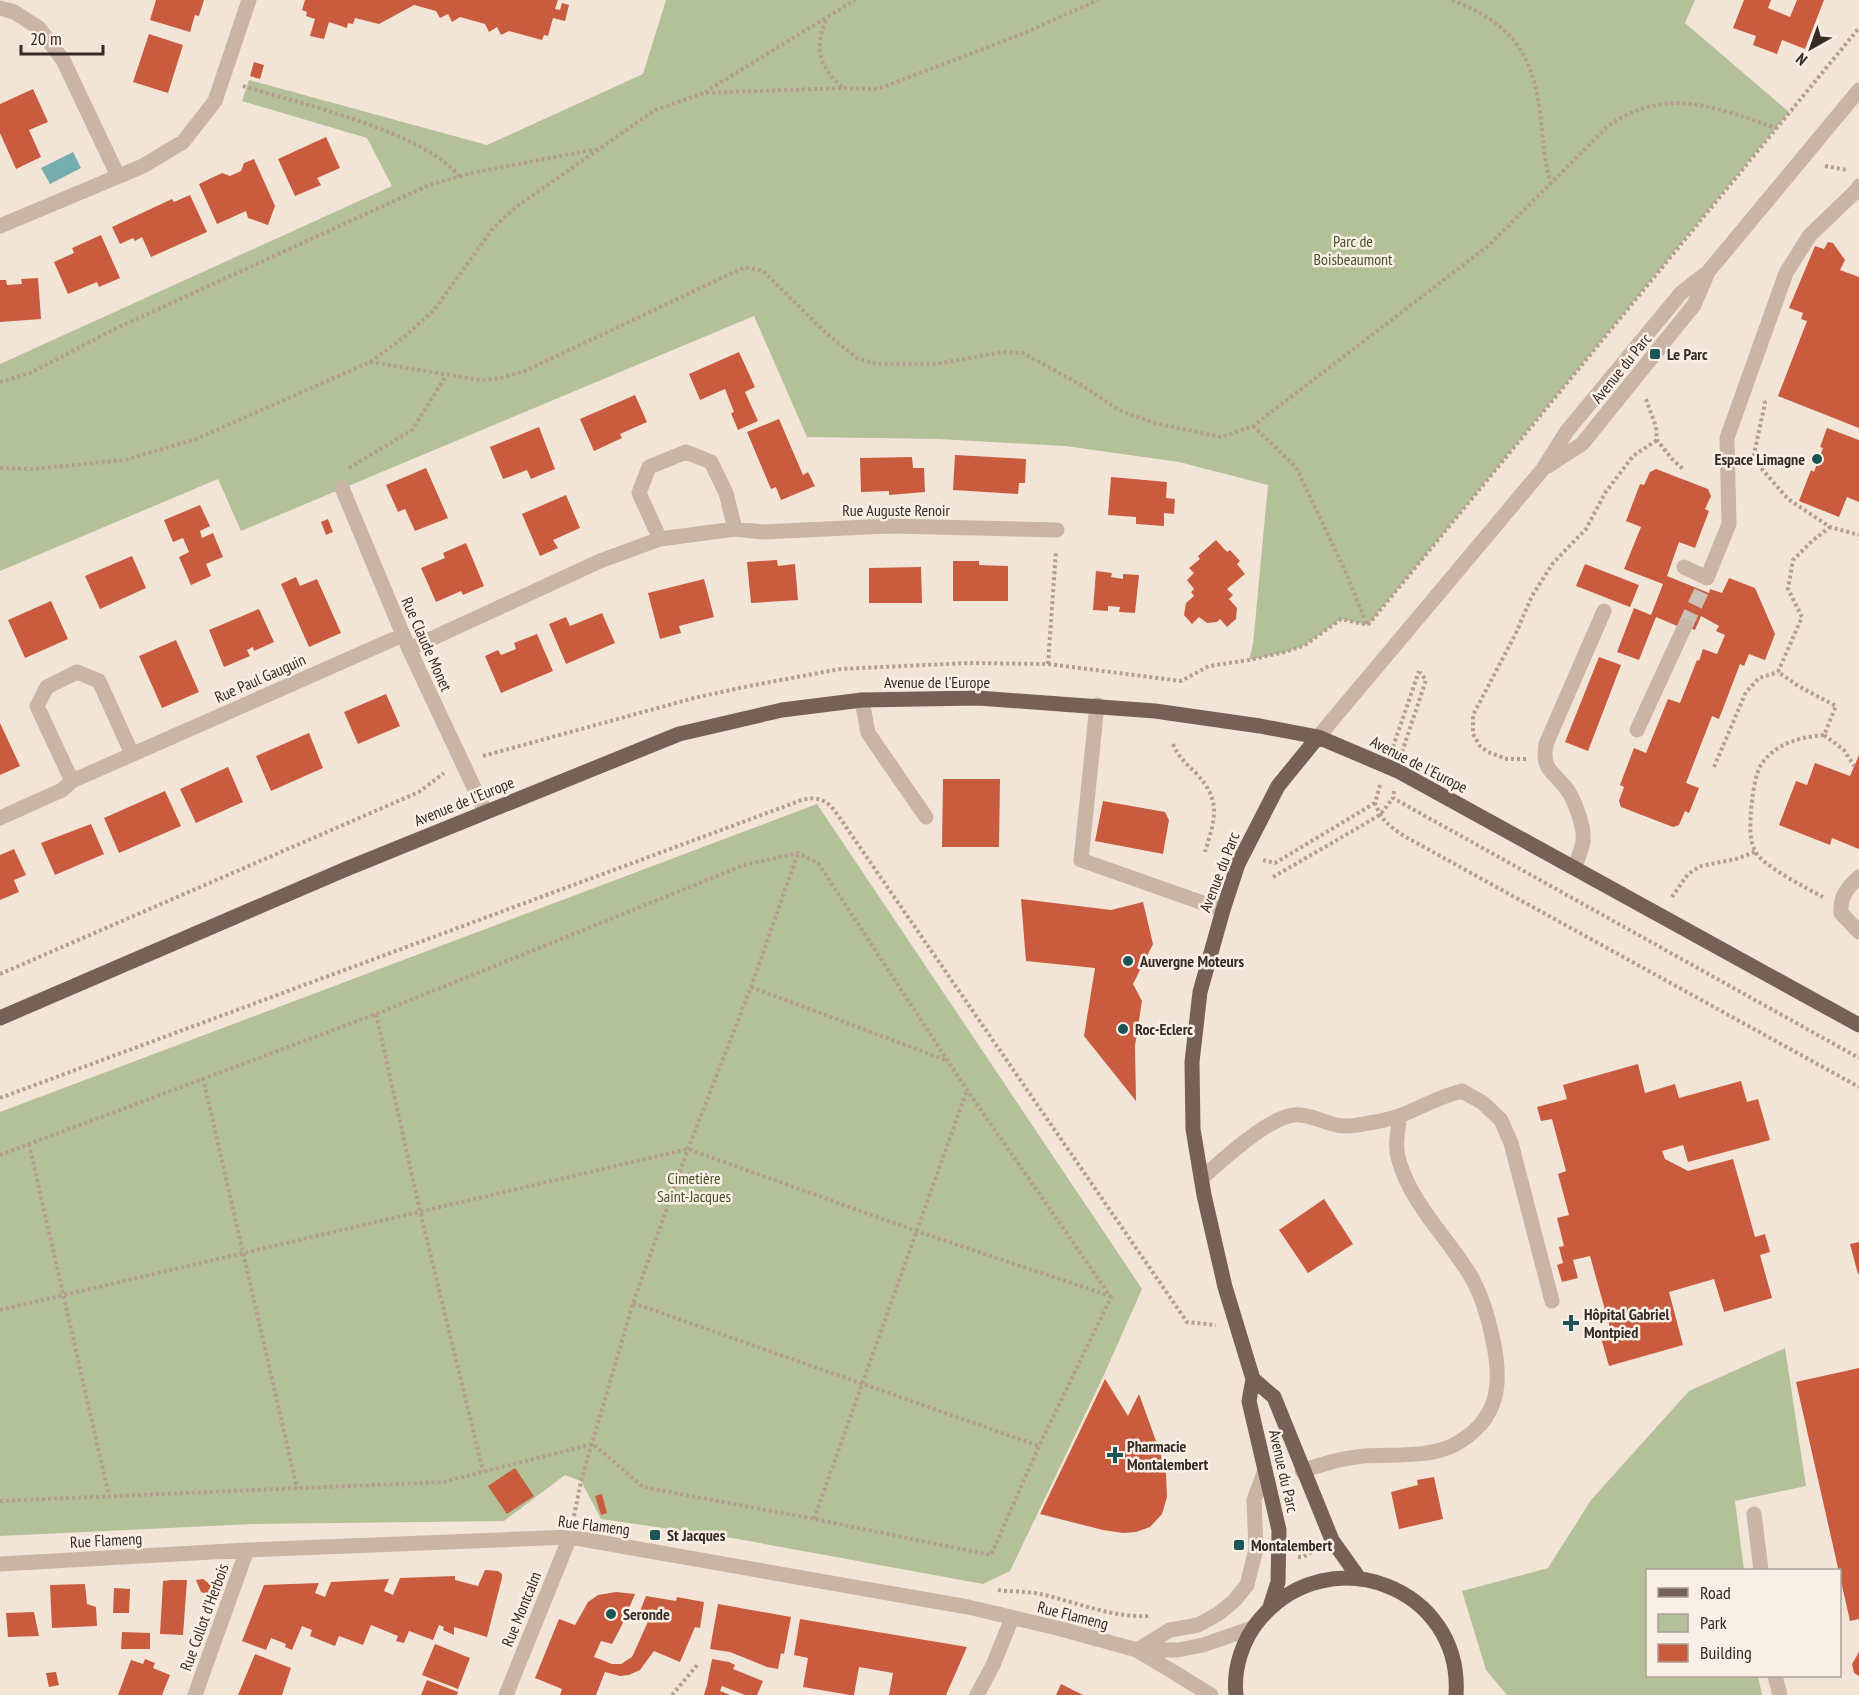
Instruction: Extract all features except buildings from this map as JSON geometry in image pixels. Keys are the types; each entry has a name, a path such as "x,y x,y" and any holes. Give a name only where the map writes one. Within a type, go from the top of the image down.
{"main road":[{"name":"Avenue de l'Europe","path":"0,1018 484,811 679,734 782,710 862,700 978,698 1097,705 1176,713 1318,737 1386,765 1859,1025"},
{"name":"Avenue du Parc","path":"1270,1607 1278,1582 1279,1530 1249,1401 1253,1379 1225,1287 1201,1179 1193,1129 1192,1062 1200,992 1223,910 1242,855 1278,786 1318,737"},
{"name":"Avenue du Parc","path":"1253,1379 1274,1397 1302,1471 1332,1540 1359,1578"},
{"path":"1236,1695 1237,1669 1252,1628 1282,1597 1311,1582 1335,1578 1359,1578 1382,1584 1404,1593 1428,1614 1446,1640 1460,1692"}],"street":[{"path":"0,226 143,166 183,142 215,101 249,0"},
{"path":"0,8 14,12 39,28 63,60 118,176"},
{"name":"Avenue du Parc","path":"1318,737 1543,469 1567,431 1680,293 1708,272 1859,90"},
{"path":"1684,567 1705,584 1729,524 1727,438 1786,273 1810,235 1859,186"},
{"name":"Avenue du Parc","path":"1543,469 1582,444 1694,305 1708,272"},
{"path":"660,539 639,493 649,467 686,452 711,462 726,493 735,529"},
{"name":"Rue Claude Monet","path":"342,488 406,642 484,811"},
{"name":"Rue Auguste Renoir","path":"406,642 600,561 660,539 735,529 763,532 889,526 1057,530"},
{"path":"1575,868 1584,839 1580,817 1567,789 1550,770 1544,759 1546,744 1604,611"},
{"path":"1637,730 1685,626"},
{"name":"Rue Paul Gauguin","path":"0,818 62,790 72,781 132,754 406,642"},
{"path":"72,781 37,706 47,687 77,672 99,681 132,754"},
{"path":"862,700 868,733 926,816"},
{"path":"1097,705 1081,860 1223,910"},
{"path":"1859,877 1847,888 1840,902 1841,913 1859,932"},
{"path":"1201,1179 1234,1150 1267,1126 1288,1115 1298,1114 1330,1125 1344,1127 1393,1117 1440,1096 1462,1091 1483,1103 1501,1120 1511,1143 1552,1301"},
{"path":"1302,1471 1331,1461 1362,1456 1426,1452 1451,1446 1474,1433 1487,1416 1499,1383 1497,1357 1488,1317 1473,1281 1412,1194 1398,1160 1393,1117"},
{"path":"1137,1650 1170,1630 1198,1625 1218,1614 1234,1601 1247,1585 1256,1549 1254,1500 1265,1470"},
{"path":"1754,1514 1761,1569"},
{"name":"Rue Flameng","path":"0,1564 248,1550 570,1537 968,1607 1137,1650 1178,1650 1203,1645 1252,1628"},
{"name":"Rue Montcalm","path":"506,1695 570,1537"},
{"name":"Rue Collot d'Herbois","path":"195,1695 248,1550"},
{"path":"977,1695 993,1665 1012,1618"},
{"name":"Rue Flameng","path":"1137,1650 1211,1695"},
{"path":"1775,1677 1780,1695"}],"path":[{"path":"0,468 32,469 125,460 196,439 370,362 403,338 434,310 464,269 478,245 516,207 655,110 704,93 855,0"},
{"path":"704,93 842,88 878,89 1022,34 1098,0"},
{"path":"1452,0 1468,6 1493,21 1515,40 1525,56 1532,73 1540,112 1546,167 1551,185"},
{"path":"826,19 818,42 821,58 828,75 842,88"},
{"path":"1254,426 1296,467 1347,575 1368,626 1859,28"},
{"path":"222,80 386,130 435,155 454,169 460,177"},
{"path":"370,362 446,376 480,380 500,378 525,371 745,267 763,271 825,332 857,358 876,364 935,364 1003,352 1023,353 1083,386 1119,410 1154,423 1221,437 1254,426 1488,246 1608,126 1623,116 1660,103 1685,102 1719,108 1776,128"},
{"path":"0,382 30,373 115,329 418,190 460,177 601,148"},
{"path":"1819,165 1852,171"},
{"path":"342,488 339,474 412,430 446,376"},
{"path":"1749,377 1765,403 1753,459 1788,500 1830,527 1859,535"},
{"path":"1631,384 1643,392 1656,427 1657,440 1684,470"},
{"path":"1544,759 1508,759 1488,752 1480,746 1473,734 1473,715 1516,633 1532,596 1553,563 1586,529 1605,493 1633,456 1657,440"},
{"path":"1714,766 1746,692 1759,678 1778,672 1802,617 1788,589 1793,560 1830,527"},
{"path":"1048,664 1057,530"},
{"path":"1419,671 1375,803 1384,823 1859,1087"},
{"path":"1778,672 1800,687 1836,706 1824,735"},
{"path":"1825,898 1763,861 1755,852 1750,830 1753,794 1762,762 1788,742 1801,737 1824,735 1844,750 1854,766"},
{"path":"1173,744 1178,755 1206,786 1213,798 1214,821 1205,852"},
{"path":"0,1098 809,798 817,798 826,802 835,811 1187,1322 1237,1328"},
{"path":"1274,877 1380,815 1393,798"},
{"path":"1242,855 1275,863 1375,803"},
{"path":"570,1537 581,1480 633,1303 688,1149 751,987 798,852"},
{"path":"0,1155 376,1014 744,865 798,852 818,863 948,1061 1111,1297"},
{"path":"1671,899 1688,874 1701,866 1736,859 1755,852"},
{"path":"751,987 948,1061"},
{"path":"376,1014 420,1211 483,1471"},
{"path":"203,1078 297,1488"},
{"path":"814,1519 968,1090"},
{"path":"29,1144 109,1496"},
{"path":"0,1310 688,1149 916,1231 1111,1297"},
{"path":"593,1444 643,1487 992,1555 1039,1446 1111,1297"},
{"path":"633,1303 1039,1446"},
{"path":"0,1501 443,1482 593,1444"},
{"path":"992,1589 1037,1593 1105,1612 1136,1616 1156,1615"},
{"path":"672,1695 699,1663"}],"green space":[{"name":"Parc de Boisbeaumont","path":"666,0 1695,0 1685,23 1789,112 1368,625 1341,619 1305,645 1285,652 1249,660 1253,644 1268,485 1179,462 1065,446 938,439 807,437 754,316 241,531 218,479 0,571 0,364 392,186 367,138 242,101 249,80 487,145 643,74"},
{"name":"Cimetière Saint-Jacques","path":"817,804 1142,1289 1103,1377 1010,1571 983,1584 732,1538 601,1519 581,1481 565,1475 504,1521 253,1524 0,1536 0,1112"},
{"path":"1785,1348 1806,1486 1735,1501 1744,1569 1646,1569 1646,1677 1758,1677 1762,1695 1507,1695 1486,1670 1462,1591 1548,1568 1591,1500 1689,1391"}],"water":[{"path":"73,152 81,168 50,184 41,168"}],"tunnel":[{"path":"1685,626 1702,590"}],"place":[{"name":"Le Parc","path":"1655,354"},
{"name":"Espace Limagne","path":"1817,459"},
{"name":"Auvergne Moteurs","path":"1128,961"},
{"name":"Roc-Eclerc","path":"1123,1029"},
{"name":"Hôpital Gabriel Montpied","path":"1571,1323"},
{"name":"Pharmacie Montalembert","path":"1115,1455"},
{"name":"St Jacques","path":"655,1535"},
{"name":"Montalembert","path":"1239,1545"},
{"name":"Seronde","path":"611,1614"}]}
